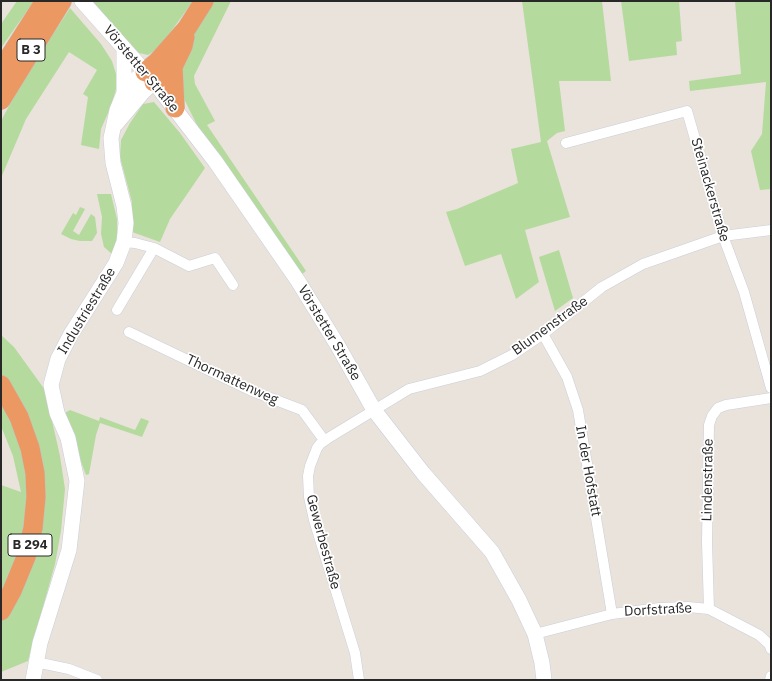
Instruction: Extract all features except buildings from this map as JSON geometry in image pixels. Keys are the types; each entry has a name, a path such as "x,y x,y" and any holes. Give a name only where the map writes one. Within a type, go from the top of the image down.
{"highway":[{"name":"B 3","path":"3,67 45,1"},
{"name":"B 3","path":"1,100 62,1"},
{"path":"149,77 157,62 187,28 204,1"},
{"path":"175,108 173,67 183,46 187,28"},
{"path":"149,77 173,67"},
{"name":"B 294","path":"1,385 19,417 30,448 35,473 36,497 33,528 26,557 12,591 1,611"}],"street":[{"name":"Vörstetter Straße","path":"87,6 175,108 215,161 298,281 338,346 374,410 423,473 492,552 519,600 535,634 542,663 544,680"},
{"path":"124,48 124,93"},
{"path":"113,128 143,92 149,77"},
{"name":"Industriestraße","path":"32,680 40,643 69,550 77,481 68,438 57,413 52,385 58,359 71,334 116,263 124,242 126,223 124,206 113,163 111,147 113,128 117,110 124,93 131,83 149,77"},
{"name":"Steinackerstraße","path":"566,143 687,111 722,236 744,292 771,388"},
{"name":"Blumenstraße","path":"374,410 409,389 484,369 512,355 543,334 602,287 629,271 656,259 722,236 771,230"},
{"path":"124,242 154,248 189,266 215,258 233,285"},
{"path":"117,310 154,248"},
{"name":"Thormattenweg","path":"129,332 252,391 302,410 324,440"},
{"name":"In der Hofstatt","path":"543,334 567,377 578,410 612,614"},
{"name":"Lindenstraße","path":"709,609 709,425 712,416 718,408 726,405 771,398"},
{"name":"Gewerbestraße","path":"359,680 355,653 314,520 309,497 308,476 317,448 324,440 374,410"},
{"name":"Dorfstraße","path":"535,634 612,614 660,608 688,607 709,609 759,635 769,644 771,649"},
{"path":"36,662 69,669 97,680"},
{"path":"770,680 771,676"}],"green space":[{"path":"17,1 34,1 1,48 1,24"},
{"path":"90,1 193,1 159,48 148,55 139,53"},
{"path":"209,1 231,1 194,76 195,84 215,121 207,125 306,271 301,275 199,129 179,89 178,78 188,45"},
{"path":"522,1 602,1 611,81 559,81 565,131 557,133 547,141 570,217 525,230 539,282 516,299 501,254 465,266 446,212 457,209 518,183 511,149 541,142"},
{"path":"621,1 679,1 682,41 676,42 677,55 629,61"},
{"path":"735,1 771,1 771,189 760,190 751,151 762,134 766,82 690,91 689,81 741,74"},
{"path":"70,8 101,44 112,61 116,74 116,89 112,104 101,129 99,149 81,145 88,97 83,94 97,70 69,52 26,119 1,178 1,121 21,83"},
{"path":"154,102 180,133 205,168 170,219 160,242 132,232 132,202 120,157 121,140 130,123 143,104"},
{"path":"97,194 111,194 117,219 117,238 112,254 104,247 101,234 102,217"},
{"path":"80,207 85,209 73,231 79,235 91,214 95,217 97,233 92,241 71,239 61,234 73,213 76,215"},
{"path":"559,250 573,298 555,311 539,257"},
{"path":"1,335 14,347 45,390 60,456 65,489 61,531 55,564 28,661 1,672 1,485 21,492 13,456 1,426"},
{"path":"70,410 99,421 100,417 135,430 141,418 149,421 142,437 100,423 96,435 89,474 86,475 63,414"}]}
